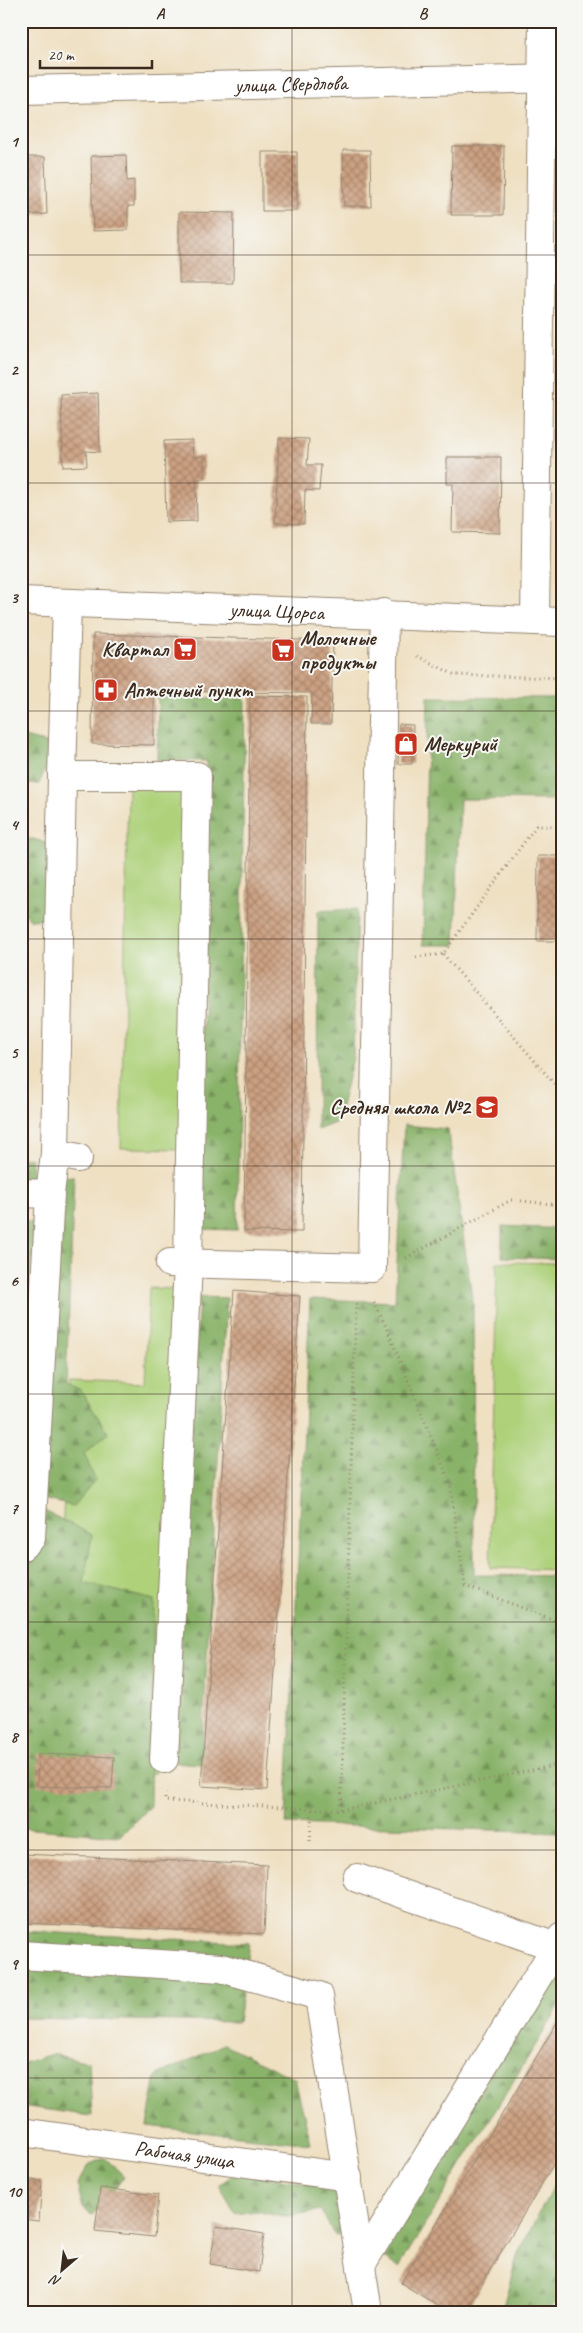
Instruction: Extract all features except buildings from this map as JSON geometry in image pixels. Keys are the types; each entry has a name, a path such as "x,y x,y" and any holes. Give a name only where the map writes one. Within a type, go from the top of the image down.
{"street":[{"path":"542,21 552,78 549,621"},
{"name":"улица Свердлова","path":"21,90 552,78"},
{"name":"улица Щорса","path":"21,601 384,613 549,621"},
{"path":"21,1547 31,1538 50,1194 67,1155 62,776 67,603"},
{"path":"179,1264 372,1268 384,613"},
{"path":"62,776 197,776 179,1264 164,1759"},
{"path":"21,1193 50,1194"},
{"path":"357,1878 559,1942 361,2266"},
{"path":"21,1955 221,1968 319,1996 368,2312"},
{"name":"Рабочая улица","path":"21,2132 348,2177"}],"path":[{"path":"416,957 443,954 536,826 562,826"},
{"path":"443,954 562,1093"},
{"path":"409,1258 511,1200 562,1206"},
{"path":"357,1268 387,1329 450,1483 465,1586 562,1623"},
{"path":"341,1810 357,1268"},
{"path":"164,1759 166,1801 341,1810 562,1764"},
{"path":"310,1841 312,1808"}],"green space":[{"path":"158,697 245,699 237,1230 200,1229 207,761 157,760"},
{"path":"428,697 562,698 562,800 460,799 455,945 423,945"},
{"path":"24,737 47,743 47,765 39,784 21,785 21,740"},
{"path":"128,787 188,788 182,1149 121,1148"},
{"path":"33,839 47,843 50,885 47,919 31,920 21,909 23,840"},
{"path":"357,909 353,1058 337,1122 317,1130 318,911"},
{"path":"404,1125 448,1129 473,1305 474,1575 562,1576 562,1832 286,1824 310,1299 395,1302"},
{"path":"21,1157 30,1158 33,1180 21,1180"},
{"path":"74,1176 66,1384 81,1391 108,1433 84,1453 95,1480 73,1506 43,1499 58,1177"},
{"path":"21,1222 36,1222 21,1474"},
{"path":"502,1226 562,1229 562,1259 502,1257"},
{"path":"497,1262 562,1263 562,1570 490,1568"},
{"path":"149,1288 176,1289 155,1773 52,1768 69,1380 145,1383"},
{"path":"199,1297 227,1298 201,1764 174,1762"},
{"path":"21,1499 92,1535 84,1583 154,1600 150,1806 120,1836 21,1828"},
{"path":"21,1931 249,1943 238,2022 21,2018"},
{"path":"562,1957 562,2002 399,2267 380,2255"},
{"path":"224,2044 295,2079 311,2144 147,2126 156,2076"},
{"path":"52,2054 89,2062 92,2116 21,2106 21,2064"},
{"path":"105,2158 124,2176 109,2197 92,2215 83,2208 77,2184 90,2164"},
{"path":"562,2170 562,2292 549,2312 502,2310 518,2253"},
{"path":"238,2171 344,2190 343,2231 335,2237 321,2210 284,2217 256,2211 236,2214 219,2185"}],"place":[{"name":"Квартал","path":"185,649"},
{"name":"Молочные продукты","path":"283,650"},
{"name":"Аптечный пункт","path":"106,690"},
{"name":"Меркурий","path":"406,744"},
{"name":"Средняя школа №2","path":"487,1107"}]}
